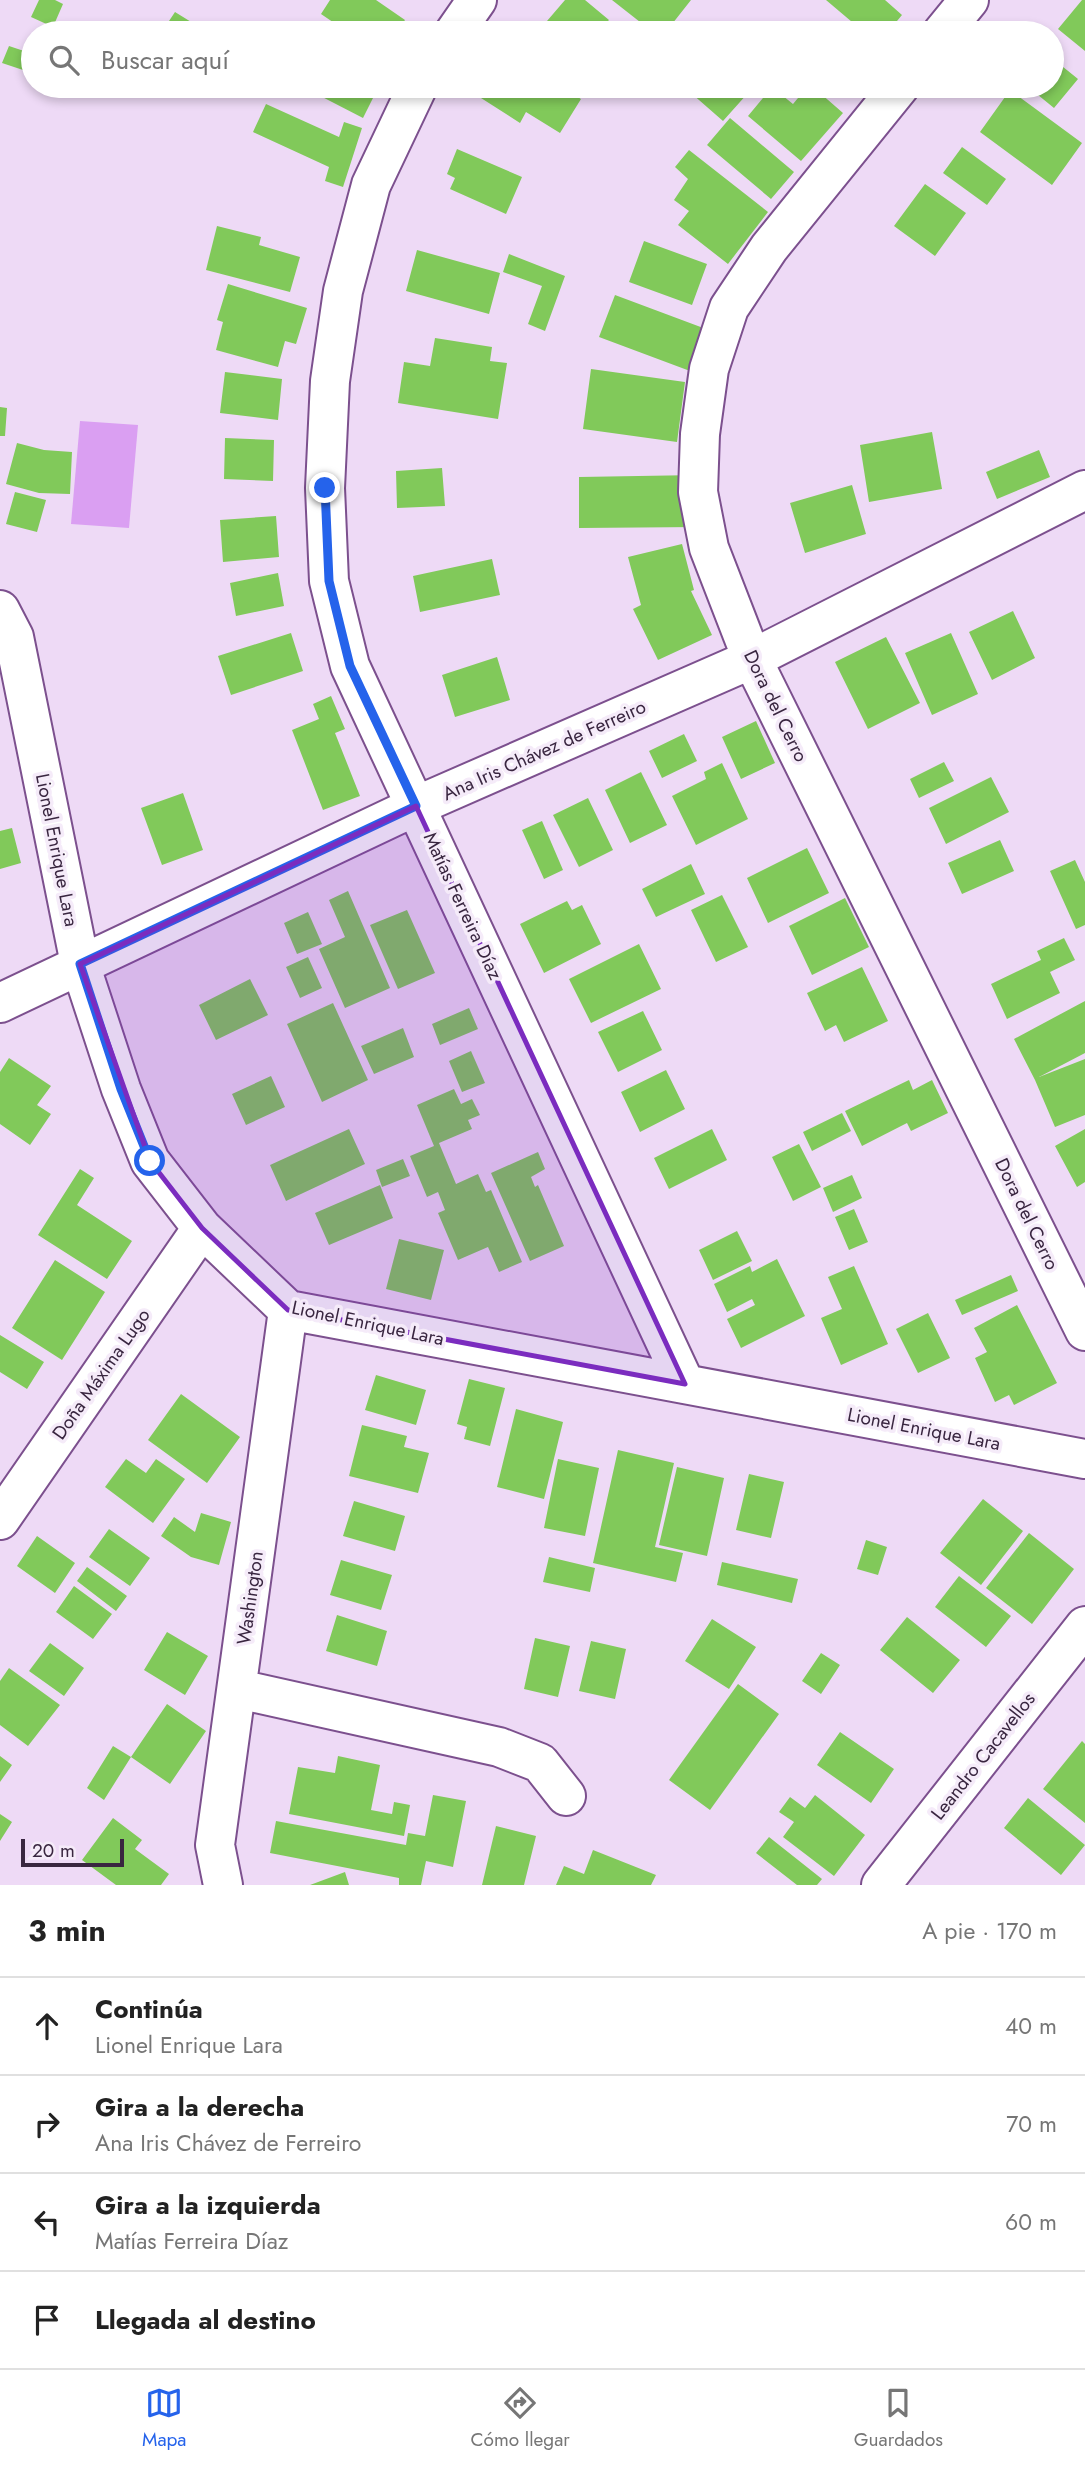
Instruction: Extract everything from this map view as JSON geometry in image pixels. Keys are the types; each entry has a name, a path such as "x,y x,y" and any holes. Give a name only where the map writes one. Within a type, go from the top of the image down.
{"street":[{"path":"462,21 477,0"},
{"path":"952,21 969,0"},
{"name":"Matías Ferreira Díaz","path":"412,98 371,186 343,291 330,381 325,488 329,581 350,666 685,1384"},
{"name":"Dora del Cerro","path":"890,98 769,248 729,308 709,369 700,434 698,492 709,548 752,659 1085,1331"},
{"name":"Ana Iris Chávez de Ferreiro","path":"0,1003 416,806 752,659 1085,490"},
{"name":"Lionel Enrique Lara","path":"0,610 14,637 80,964 121,1089 150,1161 202,1228 288,1310 1085,1459"},
{"name":"Doña Máxima Lugo","path":"0,1520 202,1228"},
{"name":"Washington","path":"223,1885 215,1845 288,1310"},
{"name":"Leandro Cacavellos","path":"881,1885 1085,1626"},
{"path":"238,1689 499,1747 540,1763 566,1796"}],"highlighted area":[{"path":"416,806 685,1384 288,1310 202,1228 150,1161 80,964"}],"shaded area":[{"path":"80,421 138,425 129,528 71,524"}],"building":[{"path":"39,0 55,0 63,4 56,21 40,21 31,17"},
{"path":"330,0 376,0 405,20 331,21 321,14"},
{"path":"565,0 585,0 609,20 608,21 547,21"},
{"path":"612,0 691,0 674,21 639,21"},
{"path":"826,0 885,0 902,15 897,21 851,21"},
{"path":"1082,0 1085,0 1085,51 1064,34 1064,22"},
{"path":"175,12 190,21 169,21"},
{"path":"9,46 21,50 21,69 2,63"},
{"path":"1064,68 1078,79 1064,96"},
{"path":"324,98 373,98 363,118"},
{"path":"481,98 581,99 560,133 526,112 520,123"},
{"path":"697,98 744,98 723,121"},
{"path":"763,98 786,98 793,104 798,98 826,98 843,113 801,161 748,116"},
{"path":"1004,98 1021,98 1082,143 1052,185 980,132"},
{"path":"1042,98 1062,98 1054,108"},
{"path":"266,104 339,137 344,122 362,128 343,187 325,181 329,167 253,132"},
{"path":"730,118 794,172 771,199 707,145"},
{"path":"962,147 1006,179 987,205 943,173"},
{"path":"457,149 522,177 506,214 450,189 455,178 447,174"},
{"path":"689,150 768,212 728,264 678,225 689,211 674,200 688,179 675,167"},
{"path":"925,184 966,213 935,256 894,226"},
{"path":"217,226 261,237 259,245 300,257 290,292 206,270"},
{"path":"644,241 707,264 692,305 629,282"},
{"path":"417,250 500,273 489,314 406,291"},
{"path":"509,254 565,276 545,331 528,324 542,286 503,272"},
{"path":"228,284 307,308 296,344 285,341 278,367 216,350 223,322 217,320"},
{"path":"615,295 706,329 690,371 599,337"},
{"path":"435,338 492,347 490,361 507,363 498,419 398,403 404,362 430,366"},
{"path":"591,369 685,382 677,442 583,429"},
{"path":"225,372 282,379 278,420 220,413"},
{"path":"0,407 7,408 5,436 0,436"},
{"path":"932,432 942,489 869,502 860,445"},
{"path":"225,438 274,440 273,481 224,479"},
{"path":"17,443 44,450 72,452 70,494 39,493 6,484"},
{"path":"1039,450 1050,477 997,499 986,472"},
{"path":"442,468 445,506 397,508 396,471"},
{"path":"698,475 699,527 579,528 579,477"},
{"path":"852,485 866,534 805,553 790,503"},
{"path":"15,492 46,500 37,532 6,524"},
{"path":"276,516 279,557 223,562 220,520"},
{"path":"682,544 694,590 691,591 712,635 658,660 633,609 641,605 628,557"},
{"path":"492,559 500,595 420,612 413,576"},
{"path":"278,573 284,606 236,616 230,583"},
{"path":"1013,611 1035,658 992,680 969,632"},
{"path":"291,633 303,671 231,695 218,656"},
{"path":"951,633 978,694 932,715 905,653"},
{"path":"886,637 920,703 868,729 835,662"},
{"path":"497,657 510,700 455,717 442,675"},
{"path":"331,696 345,729 335,733 360,796 323,810 292,730 319,719 313,704"},
{"path":"756,721 775,763 741,779 722,737"},
{"path":"684,734 697,761 662,778 649,751"},
{"path":"944,762 954,781 919,798 910,779"},
{"path":"722,763 748,819 696,845 672,796 706,779 704,772"},
{"path":"641,772 667,825 630,843 605,790"},
{"path":"991,777 1009,812 946,844 929,808"},
{"path":"183,793 203,850 162,865 141,808"},
{"path":"588,798 613,850 579,867 553,815"},
{"path":"542,821 563,870 544,879 522,830"},
{"path":"12,828 21,863 0,869 0,831"},
{"path":"1000,840 1014,871 962,894 948,863"},
{"path":"807,848 829,893 768,923 747,878"},
{"path":"1075,860 1085,882 1085,925 1076,929 1050,871"},
{"path":"691,864 705,894 656,917 642,889"},
{"path":"348,891 390,988 345,1008 319,949 345,937 329,900"},
{"path":"722,895 748,947 716,962 691,910"},
{"path":"845,898 869,947 812,975 789,926"},
{"path":"567,901 572,910 582,905 601,944 544,973 520,924"},
{"path":"407,910 435,973 398,989 370,925"},
{"path":"308,912 322,944 297,954 284,923"},
{"path":"1064,938 1075,960 1050,972 1060,993 1007,1019 991,984 1041,960 1037,951"},
{"path":"639,944 661,989 591,1023 569,979"},
{"path":"308,957 322,988 300,998 286,967"},
{"path":"862,967 888,1021 844,1042 836,1025 825,1031 807,993"},
{"path":"250,979 268,1015 216,1040 199,1005"},
{"path":"1085,1001 1085,1053 1039,1077 1085,1059 1085,1115 1055,1127 1014,1039"},
{"path":"333,1003 368,1080 322,1102 287,1024"},
{"path":"469,1008 478,1029 440,1045 432,1024"},
{"path":"643,1011 662,1050 618,1072 598,1032"},
{"path":"403,1028 414,1057 374,1074 361,1046"},
{"path":"471,1051 485,1083 462,1092 449,1061"},
{"path":"9,1058 51,1086 37,1105 51,1114 30,1145 0,1124 0,1072"},
{"path":"666,1070 685,1109 640,1132 621,1092"},
{"path":"271,1076 285,1107 246,1125 232,1094"},
{"path":"909,1080 913,1090 932,1080 948,1113 911,1131 907,1123 862,1146 845,1111"},
{"path":"454,1089 461,1104 472,1099 480,1115 468,1120 472,1129 439,1143 456,1184 478,1174 486,1192 491,1190 522,1262 499,1272 488,1247 458,1260 438,1213 445,1210 438,1192 427,1197 410,1156 434,1146 417,1105"},
{"path":"842,1113 851,1131 812,1151 803,1132"},
{"path":"349,1129 365,1164 286,1201 270,1165"},
{"path":"712,1129 727,1160 669,1189 654,1158"},
{"path":"1085,1129 1085,1182 1077,1187 1055,1146"},
{"path":"799,1144 821,1187 793,1201 772,1157"},
{"path":"538,1152 545,1169 531,1177 535,1187 538,1185 564,1246 530,1261 491,1173"},
{"path":"403,1159 410,1176 382,1187 376,1170"},
{"path":"80,1169 94,1178 77,1205 132,1241 107,1279 38,1235"},
{"path":"852,1175 862,1198 833,1212 823,1188"},
{"path":"380,1185 393,1218 329,1245 315,1213"},
{"path":"854,1209 868,1242 849,1250 835,1217"},
{"path":"737,1231 752,1261 713,1280 699,1250"},
{"path":"399,1239 444,1250 431,1300 386,1289"},
{"path":"777,1259 805,1316 741,1348 727,1319 755,1305 752,1299 727,1312 714,1284 750,1266 752,1272"},
{"path":"55,1260 105,1292 62,1360 12,1328"},
{"path":"854,1266 888,1344 841,1365 821,1318 842,1309 828,1277"},
{"path":"1011,1275 1018,1291 962,1315 955,1300"},
{"path":"1017,1305 1057,1383 1014,1405 1009,1395 995,1402 975,1358 987,1352 974,1328"},
{"path":"928,1313 950,1358 918,1373 896,1329"},
{"path":"0,1335 44,1362 27,1389 0,1372"},
{"path":"376,1375 426,1390 416,1425 365,1410"},
{"path":"469,1379 505,1388 490,1446 464,1439 467,1427 457,1424"},
{"path":"181,1394 240,1437 207,1483 148,1440"},
{"path":"516,1409 563,1422 544,1499 497,1487"},
{"path":"362,1425 407,1436 404,1447 429,1453 418,1493 349,1476"},
{"path":"618,1450 674,1463 655,1547 683,1553 676,1582 593,1563"},
{"path":"126,1459 146,1473 156,1459 185,1479 153,1523 105,1487"},
{"path":"558,1459 599,1468 585,1536 544,1528"},
{"path":"677,1467 724,1478 707,1556 659,1545"},
{"path":"749,1474 784,1482 771,1538 736,1530"},
{"path":"983,1499 1023,1531 981,1585 940,1553"},
{"path":"354,1501 405,1516 395,1551 343,1536"},
{"path":"201,1513 231,1522 219,1565 191,1557 161,1536 174,1517 195,1532"},
{"path":"109,1529 150,1558 130,1586 89,1557"},
{"path":"1029,1533 1074,1569 1032,1624 986,1588"},
{"path":"37,1536 75,1563 55,1593 17,1566"},
{"path":"866,1540 887,1547 878,1575 857,1569"},
{"path":"549,1557 595,1568 590,1592 543,1582"},
{"path":"341,1560 392,1575 381,1610 330,1595"},
{"path":"722,1562 798,1579 792,1603 717,1585"},
{"path":"87,1567 127,1596 116,1611 77,1581"},
{"path":"959,1576 1011,1616 986,1647 935,1607"},
{"path":"74,1586 112,1614 93,1639 56,1612"},
{"path":"337,1615 387,1631 377,1666 326,1651"},
{"path":"907,1617 960,1660 933,1693 880,1650"},
{"path":"712,1619 756,1647 729,1689 685,1661"},
{"path":"167,1632 208,1656 185,1695 144,1670"},
{"path":"535,1638 570,1646 558,1697 524,1689"},
{"path":"591,1641 626,1649 615,1699 579,1691"},
{"path":"50,1643 84,1668 64,1696 29,1671"},
{"path":"821,1653 840,1665 821,1694 802,1681"},
{"path":"9,1668 60,1705 28,1746 0,1725 0,1681"},
{"path":"738,1684 779,1714 710,1810 669,1780"},
{"path":"167,1704 206,1731 170,1784 131,1757"},
{"path":"840,1732 894,1769 871,1803 817,1765"},
{"path":"1082,1741 1085,1744 1085,1823 1043,1789"},
{"path":"113,1746 131,1757 104,1800 87,1788"},
{"path":"0,1756 12,1765 0,1782"},
{"path":"338,1756 380,1765 371,1810 392,1814 394,1802 410,1805 404,1836 289,1814 298,1767 335,1773"},
{"path":"433,1795 466,1801 453,1867 426,1861 421,1885 399,1885 399,1878 270,1853 276,1821 406,1845 408,1833 425,1836"},
{"path":"815,1795 865,1835 834,1876 783,1837 794,1822 779,1812 790,1797 805,1808"},
{"path":"1028,1798 1085,1845 1061,1875 1004,1828"},
{"path":"0,1814 12,1822 0,1841"},
{"path":"113,1818 142,1840 135,1849 169,1874 161,1885 116,1885 82,1860"},
{"path":"496,1826 536,1836 524,1885 482,1885"},
{"path":"769,1837 822,1879 817,1885 797,1885 756,1853"},
{"path":"593,1850 656,1875 651,1885 556,1885 564,1866 584,1874"},
{"path":"345,1872 349,1885 310,1885"}],"route":[{"path":"150,1161 121,1089 80,964 416,806 350,666 329,581 325,488"}]}
